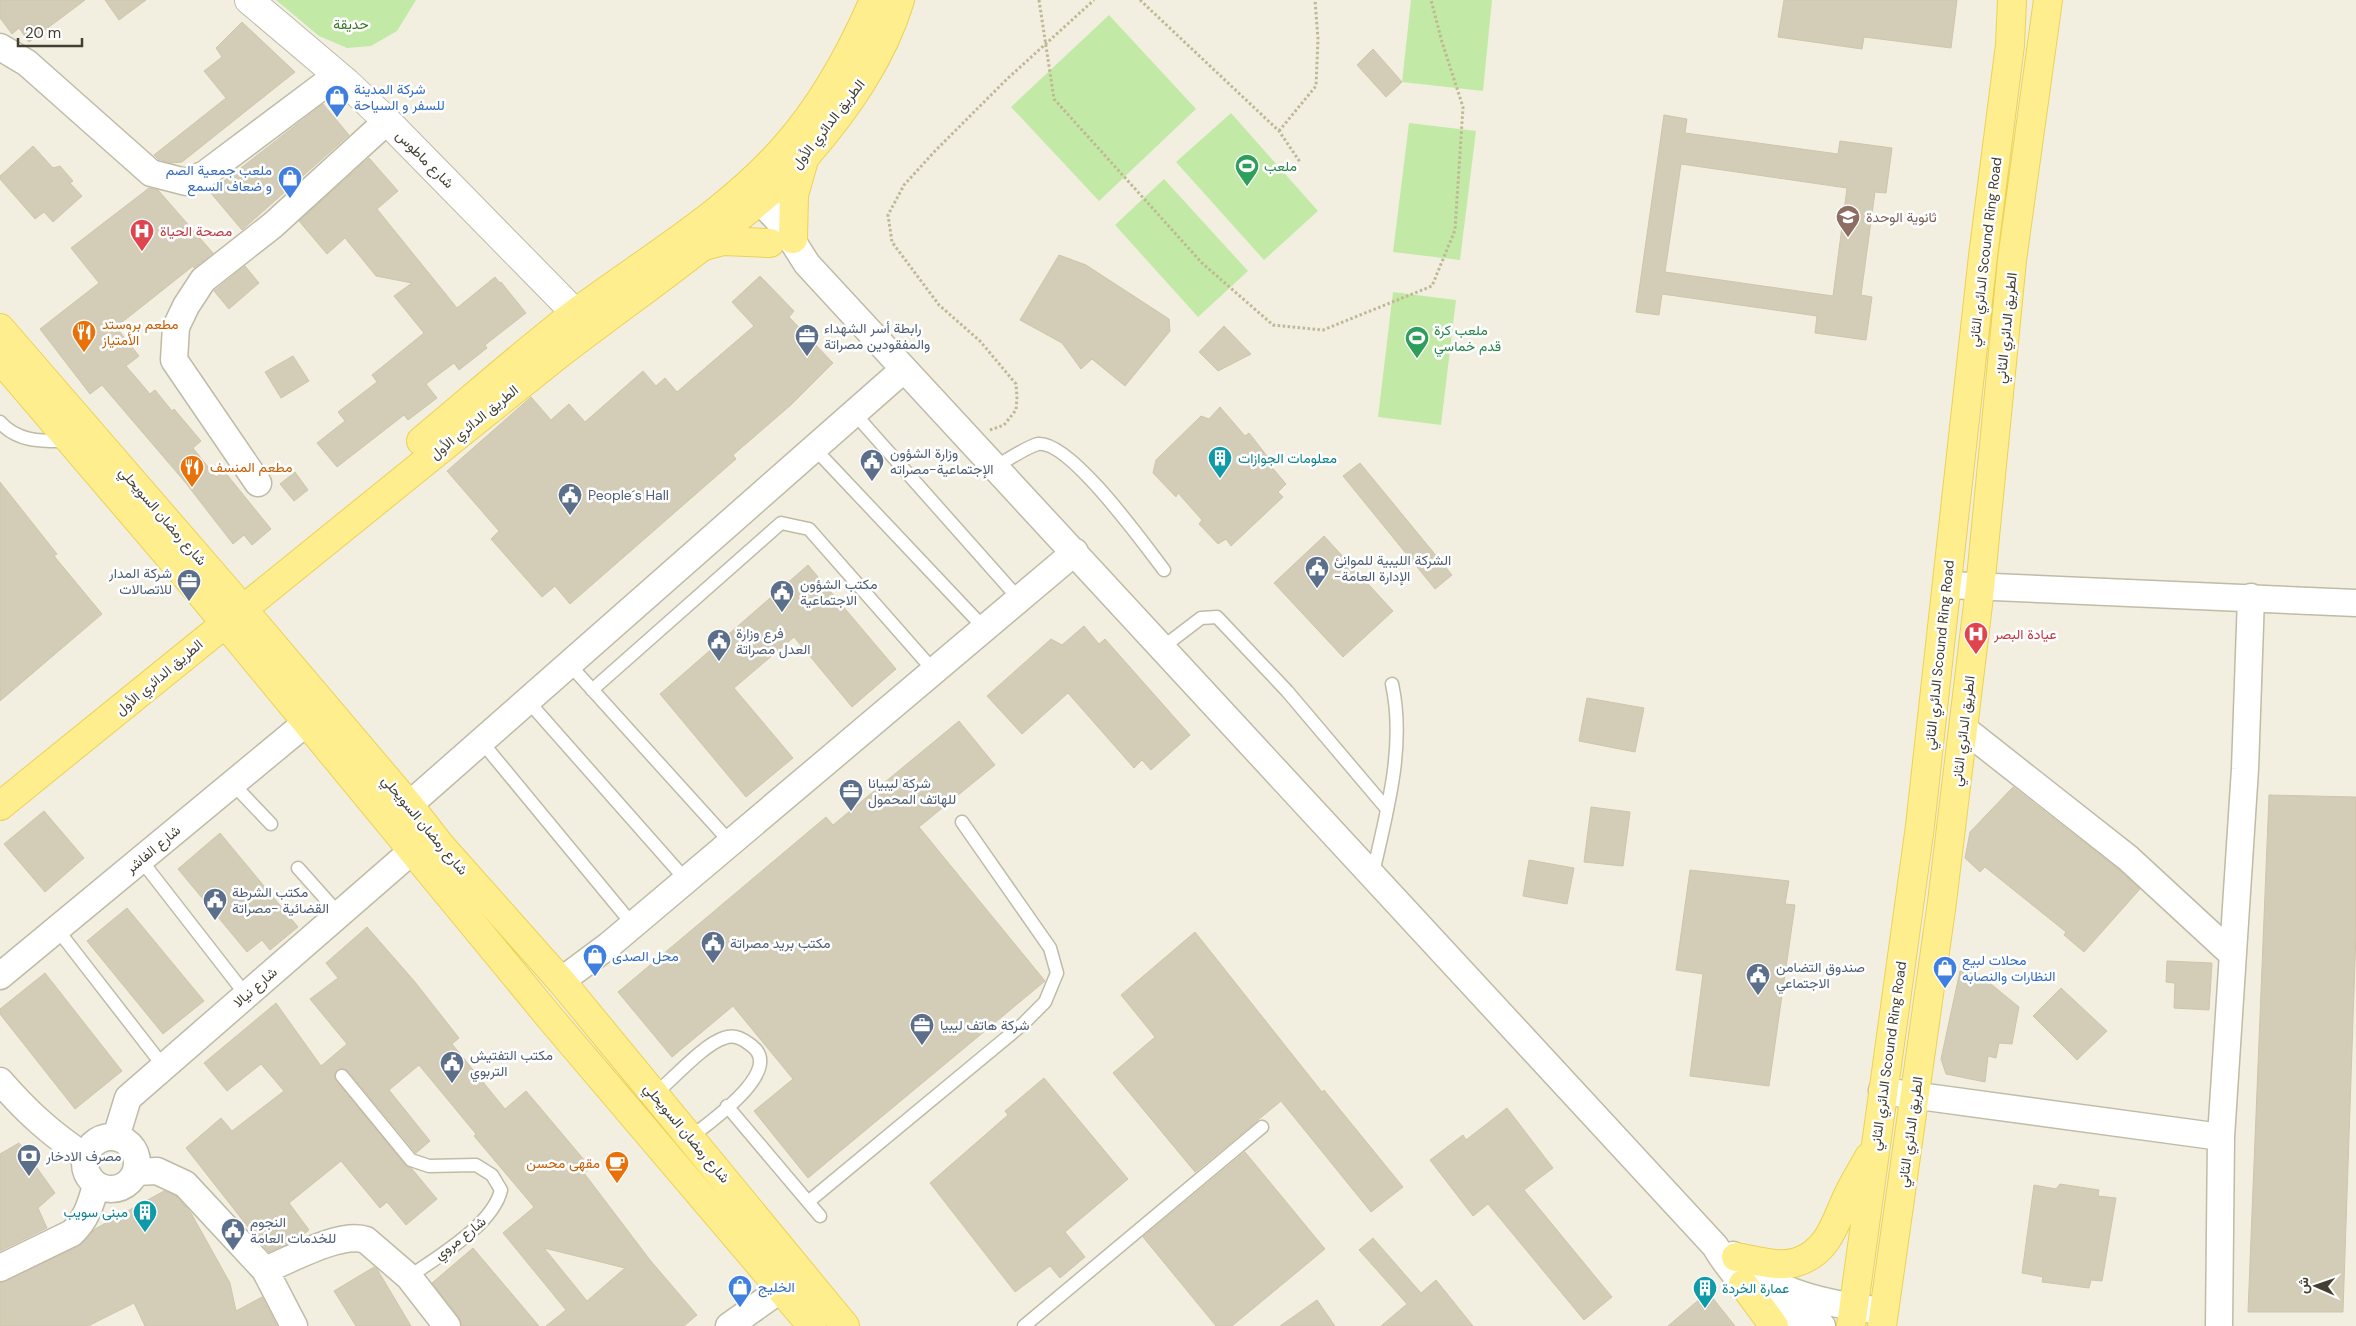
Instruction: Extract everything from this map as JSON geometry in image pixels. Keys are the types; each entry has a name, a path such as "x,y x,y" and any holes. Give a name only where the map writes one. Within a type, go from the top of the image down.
{"main road":[{"name":"الطريق الدائري الأول","path":"584,321 706,246 812,113 857,40 874,0"},
{"name":"الطريق الدائري الأول","path":"2,795 228,609 584,321 743,201 805,158 846,106 875,62 900,0"},
{"name":"الدائري الثاني Scound Ring Road","path":"1852,1317 1866,1227 1882,1091 1920,826 1982,266 2010,45 2012,0"},
{"name":"الطريق الدائري الثاني","path":"1883,1319 1915,1096 1963,728 1980,588 2012,260 2048,0"},
{"path":"2010,45 2042,48"},
{"path":"706,246 723,241 782,241 805,158"},
{"name":"شارع رمضان السويحلي","path":"0,328 228,609 307,722 551,1019 792,1281 845,1326"},
{"name":"شارع رمضان السويحلي","path":"0,359 71,441 409,805 441,846 561,981 691,1137 792,1281 812,1326"},
{"name":"الطريق الدائري الأول","path":"2,795 145,665 228,609"},
{"path":"1726,1251 1773,1264 1796,1262 1816,1251 1832,1233 1849,1192 1875,1147"},
{"path":"1743,1284 1774,1326"}],"street":[{"name":"شارع ماطوس","path":"249,0 337,75 387,121 584,321"},
{"path":"0,47 27,63 151,173 186,182 205,174 337,75"},
{"path":"258,484 174,360 176,327 186,306 203,280 273,225 387,121"},
{"path":"743,201 807,264 966,438 1075,552 1372,877 1726,1251 1776,1284 1852,1317 1883,1319"},
{"path":"409,805 904,370"},
{"path":"561,981 634,925 1075,552"},
{"path":"1947,586 2251,597 2356,603"},
{"path":"2219,1326 2221,1137 2245,769 2251,597"},
{"name":"شارع الفاشر","path":"0,976 307,722"},
{"path":"1963,728 2128,858 2232,954"},
{"name":"شارع نيالا","path":"116,1137 128,1098 413,850"},
{"path":"0,1081 29,1114 54,1136 86,1157"},
{"path":"1882,1091 2221,1137"},
{"path":"116,1137 130,1144 138,1164 136,1172 127,1185 120,1189 112,1190 96,1185 86,1173 86,1157 89,1150 100,1139 116,1137"},
{"path":"136,1172 157,1171 185,1184 265,1270 294,1326"},
{"path":"0,1268 72,1233 88,1212 96,1185"},
{"path":"265,1270 343,1239 357,1237 366,1240 409,1277 447,1326"},
{"path":"1726,1251 1727,1266 1760,1299 1779,1311 1822,1326"},
{"path":"729,1326 792,1281"}],"lane":[{"path":"854,413 1019,599"},
{"path":"0,422 20,437 34,441 71,441"},
{"path":"994,468 1038,444 1056,447 1089,477 1164,570"},
{"path":"814,448 985,628"},
{"path":"592,690 781,523 809,529 934,671"},
{"path":"1163,648 1202,618 1217,617 1287,691 1387,809"},
{"path":"569,664 731,843"},
{"path":"1372,877 1393,781 1397,706 1392,684"},
{"path":"528,700 686,880"},
{"path":"481,741 634,925"},
{"path":"232,784 272,824"},
{"path":"808,1202 1023,1024 1045,1002 1057,973 1050,948 962,822"},
{"path":"141,860 246,995"},
{"path":"298,868 339,914"},
{"path":"57,929 164,1067"},
{"path":"655,1094 700,1054 724,1038 741,1038 755,1048 760,1061 756,1077 727,1106 691,1137"},
{"name":"شارع مروي","path":"342,1076 411,1160 429,1166 476,1166 492,1175 501,1190 499,1201 490,1214 452,1246 409,1277"},
{"path":"727,1106 820,1216"},
{"path":"1024,1326 1262,1127"}],"path":[{"path":"1038,0 1054,99 1202,262 1273,325 1323,330 1432,286 1454,230 1463,108 1431,0"},
{"path":"966,438 1004,425 1016,410 1018,397 1016,384 980,341 939,305 892,242 888,215 904,185 1007,78 1094,0"},
{"path":"1140,0 1279,131 1300,162"},
{"path":"1279,131 1316,86 1318,39 1315,0"}],"green space":[{"name":"حديقة","path":"276,0 416,0 397,31 371,46 347,48 319,36"},
{"path":"1411,0 1492,0 1483,91 1402,82"},
{"path":"1109,15 1196,109 1099,201 1011,107"},
{"name":"ملعب","path":"1231,113 1318,211 1264,260 1176,162"},
{"path":"1409,123 1476,131 1460,260 1393,252"},
{"path":"1164,179 1248,271 1198,317 1115,225"},
{"name":"ملعب كرة قدم خماسي","path":"1393,292 1456,300 1441,425 1378,417"}],"building":[{"path":"0,0 85,0 29,42 19,28 12,34 0,18"},
{"path":"105,0 146,0 119,20"},
{"path":"1784,0 1957,0 1951,48 1864,37 1862,49 1778,37"},
{"path":"242,22 295,72 182,162 171,163 158,159 154,155 226,98 204,71 222,57 216,48"},
{"path":"1373,49 1402,82 1386,97 1357,65"},
{"path":"323,104 349,135 242,230 210,192"},
{"path":"1664,115 1687,119 1685,133 1838,154 1840,141 1892,148 1886,193 1875,192 1861,295 1872,297 1866,340 1815,333 1817,316 1662,294 1659,315 1636,312","holes":["1681,164 1847,188 1833,296 1665,272"]},
{"path":"33,146 53,168 60,166 73,181 70,183 82,196 53,222 44,212 35,219 0,179 0,176"},
{"path":"369,158 398,191 377,209 457,308 495,277 526,313 485,345 487,348 459,370 454,363 426,384 437,398 408,420 404,415 337,467 317,443 345,421 338,412 377,382 372,375 424,333 394,296 412,283 376,276 345,238 327,254 299,221"},
{"path":"149,188 158,190 213,253 194,268 193,266 116,327 139,356 126,366 150,394 155,390 172,411 174,409 201,441 193,448 216,477 224,471 271,529 252,545 244,535 233,544 185,482 102,385 90,394 40,329 99,283 71,248"},
{"path":"1059,255 1086,265 1169,319 1170,331 1125,386 1092,359 1081,369 1062,343 1020,320"},
{"path":"245,266 259,283 229,309 214,291"},
{"path":"760,276 794,311 789,317 833,363 792,404 733,455 736,459 570,604 555,586 542,597 491,539 499,531 447,471 531,397 551,420 569,404 585,422 643,371 656,386 665,378 677,392 754,326 732,302"},
{"path":"1224,326 1251,354 1218,371 1199,352"},
{"path":"293,356 309,381 281,398 265,372"},
{"name":"معلومات الجوازات","path":"1220,407 1245,436 1249,433 1267,456 1264,458 1286,484 1278,492 1283,497 1231,546 1226,539 1218,544 1199,524 1202,520 1178,493 1176,497 1153,473 1156,460 1201,416 1209,419"},
{"path":"1360,463 1452,575 1435,589 1343,476"},
{"path":"295,472 308,490 294,501 280,484"},
{"path":"0,482 57,554 54,556 102,614 0,701"},
{"path":"1324,536 1393,611 1343,657 1274,583"},
{"path":"808,565 896,669 852,707 794,637 734,688 793,758 746,797 660,694"},
{"path":"1084,626 1099,644 1105,639 1190,735 1151,770 1142,760 1134,768 1068,693 1022,734 987,696 1051,639 1062,645"},
{"path":"1587,698 1644,708 1635,752 1579,741"},
{"path":"959,721 995,765 919,827 1045,981 808,1178 754,1111 793,1079 733,1006 672,1057 618,992 826,817 833,825"},
{"path":"2013,787 2118,869 2140,889 2084,952 2064,935 2066,932 1985,867 1980,872 1965,858 1970,832"},
{"path":"2269,795 2356,797 2356,932 2343,1312 2248,1312"},
{"path":"1591,807 1630,812 1623,866 1584,862"},
{"path":"44,811 84,858 45,892 4,844"},
{"path":"220,833 298,927 270,950 262,940 247,952 178,869"},
{"path":"1529,860 1574,868 1567,904 1523,896"},
{"path":"1690,870 1789,881 1785,904 1795,905 1769,1086 1690,1076 1703,974 1676,970"},
{"path":"127,908 204,1001 163,1034 87,941"},
{"path":"367,927 415,982 459,1038 452,1044 505,1109 526,1091 591,1168 584,1173 650,1260 697,1315 684,1326 546,1326 566,1310 503,1233 534,1207 474,1136 476,1134 419,1065 389,1090 430,1141 416,1153 348,1071 340,1068 334,1077 405,1165 412,1169 437,1199 406,1225 387,1202 380,1208 341,1161 289,1203 309,1230 296,1240 269,1252 186,1148 221,1118 232,1131 284,1091 261,1064 227,1091 204,1063 276,1003 321,1066 347,1044 310,999 338,978 326,963","holes":["544,1248 625,1268 587,1301"]},
{"path":"1195,932 1322,1092 1324,1090 1403,1187 1371,1212 1281,1101 1195,1172 1113,1073 1155,1037 1121,995"},
{"path":"2167,961 2212,963 2209,1010 2174,1008 2175,983 2166,982"},
{"path":"1960,971 1980,975 2019,1007 2012,1044 1999,1043 1996,1058 1988,1056 1985,1082 1946,1074 1941,1059"},
{"path":"45,973 122,1071 75,1109 0,1014 0,1009"},
{"path":"2061,988 2107,1031 2077,1060 2033,1016"},
{"path":"1044,1078 1128,1179 1065,1232 1085,1257 1060,1278 1050,1266 1015,1292 930,1183 1008,1115 1005,1111"},
{"path":"1507,1108 1553,1168 1524,1190 1612,1297 1584,1320 1488,1204 1473,1216 1430,1160 1463,1135 1466,1140"},
{"path":"19,1143 55,1193 38,1208 47,1228 0,1251 0,1154"},
{"path":"1245,1152 1325,1249 1232,1326 1216,1326 1143,1237"},
{"path":"2060,1184 2099,1190 2098,1196 2116,1198 2102,1281 2091,1280 2089,1288 2042,1282 2043,1277 2022,1273 2034,1185 2056,1189"},
{"name":"مبنى سويب","path":"164,1191 176,1196 191,1213 230,1283 236,1311 262,1297 277,1326 145,1326 134,1303 88,1326 0,1326 0,1283 79,1246 95,1229"},
{"path":"1373,1238 1421,1293 1436,1280 1473,1326 1381,1326 1407,1304 1359,1250"},
{"path":"473,1248 539,1326 462,1326 459,1317 432,1283"},
{"path":"374,1267 411,1326 356,1326 334,1291"},
{"name":"عمارة الخردة","path":"1708,1292 1735,1326 1668,1326"},
{"path":"1317,1300 1335,1326 1280,1326"}],"place":[{"name":"شركة المدينة للسفر و السياحة","path":"337,118"},
{"name":"ملعب","path":"1247,187"},
{"name":"ملعب جمعية الصم و ضعاف السمع","path":"290,199"},
{"name":"ثانوية الوحدة","path":"1848,238"},
{"name":"مصحة الحياة","path":"142,252"},
{"name":"مطعم بروستد الأمتياز","path":"84,353"},
{"name":"رابطة أسر الشهداء والمفقودين مصراتة","path":"807,357"},
{"name":"ملعب كرة قدم خماسي","path":"1417,359"},
{"name":"معلومات الجوازات","path":"1220,479"},
{"name":"وزارة الشؤون الإجتماعية-مصراته","path":"872,482"},
{"name":"مطعم المنسف","path":"192,488"},
{"name":"People´s Hall","path":"570,516"},
{"name":"الشركة الليبية للموانئ -الإدارة العامة","path":"1317,589"},
{"name":"شركة المدار للاتصالات","path":"189,602"},
{"name":"مكتب الشؤون الاجتماعية","path":"782,613"},
{"name":"عيادة البصر","path":"1976,655"},
{"name":"فرع وزارة العدل مصراتة","path":"719,662"},
{"name":"شركة ليبيانا للهاتف المحمول","path":"851,812"},
{"name":"مكتب الشرطة القضائية -مصراتة","path":"215,921"},
{"name":"مكتب بريد مصراتة","path":"713,964"},
{"name":"محل الصدى","path":"595,977"},
{"name":"محلات لبيع النظارات والنصابه","path":"1945,989"},
{"name":"صندوق التضامن الاجتماعي","path":"1758,996"},
{"name":"شركة هاتف ليبيا","path":"922,1046"},
{"name":"مكتب التفتيش التربوي","path":"452,1084"},
{"name":"مصرف الادخار","path":"29,1177"},
{"name":"مقهى محسن","path":"617,1184"},
{"name":"مبنى سويب","path":"145,1233"},
{"name":"النجوم للخدمات العامة","path":"233,1251"},
{"name":"الخليج","path":"740,1308"},
{"name":"عمارة الخردة","path":"1705,1309"}]}
